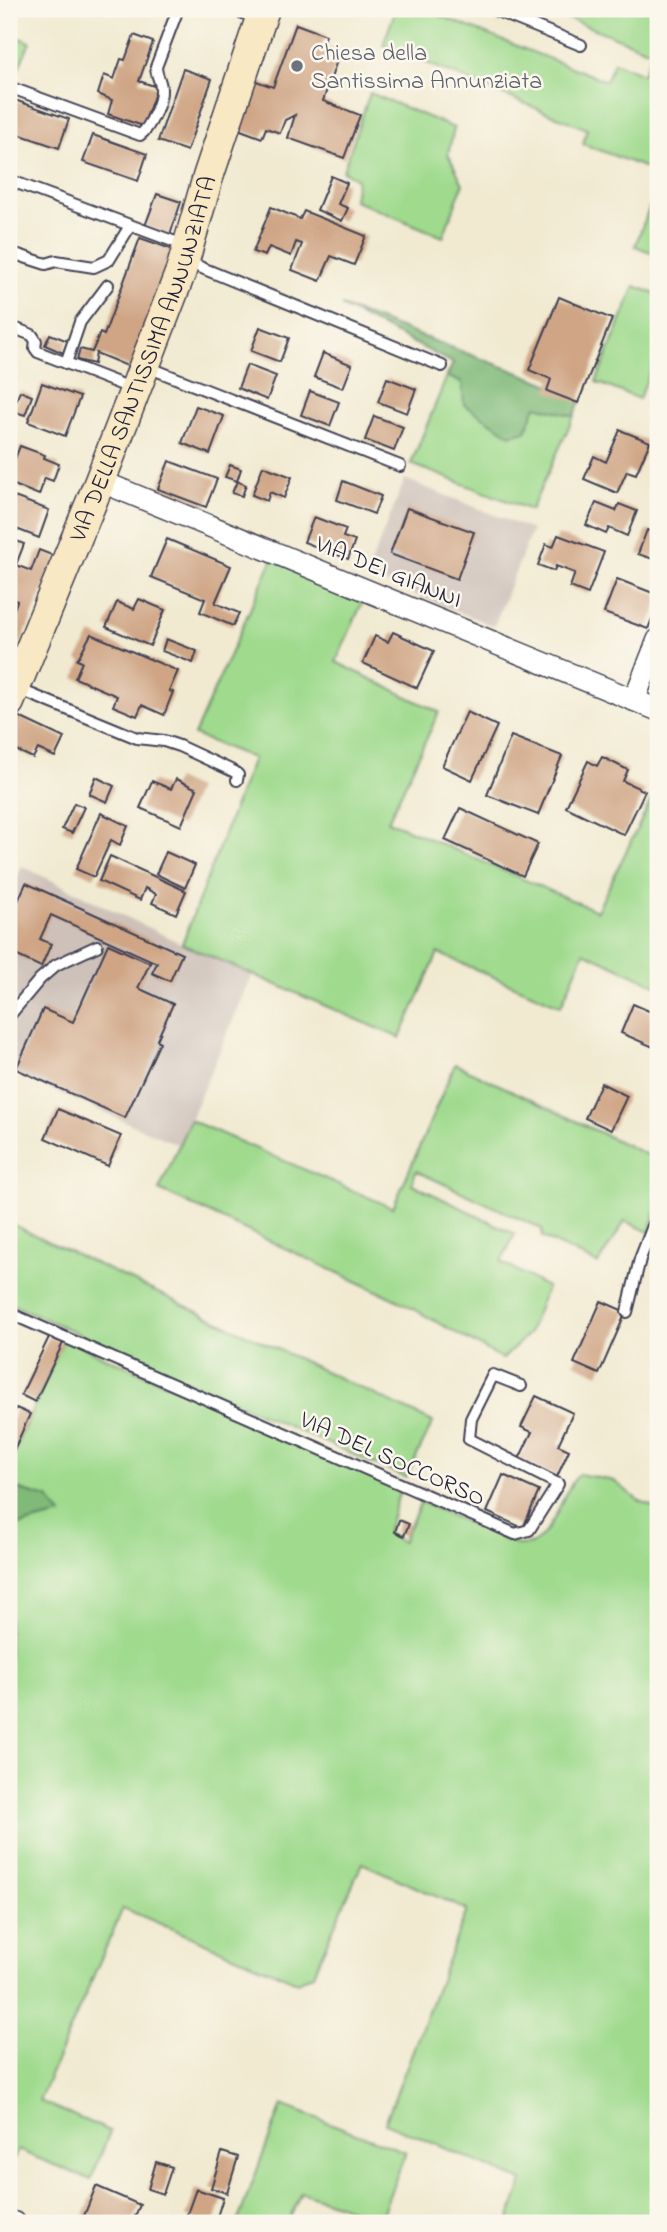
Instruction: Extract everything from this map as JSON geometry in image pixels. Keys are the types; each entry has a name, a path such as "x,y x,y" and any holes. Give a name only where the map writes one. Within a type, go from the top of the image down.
{"street":[{"name":"VIA DELLA SANTISSIMA ANNUNZIATA","path":"12,689 100,481 186,253 253,12"},
{"name":"VIA DEI GIANNI","path":"100,481 658,710"},
{"path":"634,700 658,640"},
{"path":"9,2221 16,2223"}],"lane":[{"path":"9,87 141,135 148,130 162,91 156,76 156,67 178,9"},
{"path":"492,9 581,44"},
{"path":"9,180 130,226 442,366"},
{"path":"9,252 46,264 56,261 94,267 109,260 130,226"},
{"path":"66,363 80,322 108,285"},
{"path":"9,326 32,335 38,352 66,363 140,378 400,466"},
{"path":"12,689 136,738 164,741 179,746 235,772 238,775 237,780"},
{"path":"9,1016 40,979 56,965 97,946"},
{"path":"627,1312 640,1259 658,1213"},
{"name":"VIA DEL SOCCORSO","path":"9,1313 515,1534 529,1530 558,1484 469,1439 471,1419 493,1375 521,1385"}],"shaded area":[{"path":"405,479 532,530 494,626 366,575"},
{"path":"22,866 182,944 253,974 179,1145 9,1071 9,892"}],"green space":[{"path":"396,9 423,9 606,81 614,62 643,74 651,54 658,57 658,159 654,171 583,144 587,129 383,45"},
{"path":"544,9 658,9 658,54"},
{"path":"9,34 30,42 14,78 9,76"},
{"path":"370,93 454,128 448,154 463,184 443,237 354,200 357,179 343,171"},
{"path":"658,185 658,255 635,246"},
{"path":"635,286 658,295 658,352 639,399 596,382"},
{"path":"341,306 546,383 580,402 574,416 536,406 526,431 511,435 464,405 462,383 447,376 453,363"},
{"path":"447,376 462,383 526,431 536,405 574,416 531,510 411,464"},
{"path":"273,558 365,596 336,662 439,712 388,821 597,911 658,786 658,986 584,952 561,1006 438,953 400,1038 182,944 253,758 194,735"},
{"path":"455,1064 658,1160 658,1207 649,1232 625,1221 598,1264 542,1237 542,1229 416,1171 412,1184 515,1234 501,1262 547,1287 529,1333 503,1359 399,1301 159,1190 190,1120 393,1208"},
{"path":"9,1223 433,1422 406,1478 9,1303"},
{"path":"64,1339 401,1487 387,1533 402,1542 421,1502 517,1545 531,1544 547,1529 579,1474 614,1481 638,1500 658,1509 658,2223 508,2223 523,2181 385,2123 467,1910 362,1863 313,1974 297,1982 123,1908 39,2101 110,2131 91,2180 18,2150 9,2169 9,1528 60,1515 48,1498 9,1487 9,1462"},
{"path":"9,1487 48,1498 61,1515 9,1528"},
{"path":"282,2105 406,2152 380,2219 301,2192 288,2223 237,2223"}],"building":[{"path":"296,24 326,35 322,46 340,52 323,101 360,115 344,158 288,138 295,115 285,120 280,133 266,128 262,138 238,129 248,78 273,87"},
{"path":"134,35 153,42 139,81 157,87 143,126 108,114 112,100 98,94 104,75 114,79 121,59 125,60"},
{"path":"183,69 212,79 187,151 158,141"},
{"path":"12,99 69,119 59,148 9,131"},
{"path":"93,135 147,154 138,181 83,162"},
{"path":"331,176 347,183 338,204 348,208 342,221 317,210"},
{"path":"157,194 181,202 170,235 145,226"},
{"path":"271,207 300,219 304,211 366,236 354,265 331,256 320,281 292,270 302,244 296,242 291,256 269,247 265,256 253,252"},
{"path":"140,238 174,250 132,368 96,353 94,364 77,360 80,349 92,352 100,333 104,335"},
{"path":"559,297 612,319 578,403 547,391 551,379 529,370"},
{"path":"260,327 289,338 280,362 251,351"},
{"path":"50,334 68,341 63,353 45,345"},
{"path":"323,353 352,365 343,388 314,377"},
{"path":"247,365 276,376 267,400 238,388"},
{"path":"387,378 416,389 407,413 378,402"},
{"path":"42,383 80,397 65,436 28,422"},
{"path":"20,391 32,396 25,415 12,411"},
{"path":"310,391 339,402 330,426 301,415"},
{"path":"196,406 224,416 210,454 182,443"},
{"path":"374,416 403,427 394,451 365,440"},
{"path":"620,430 650,442 636,474 627,471 617,493 584,479 594,456 606,462"},
{"path":"20,446 45,455 44,458 59,464 53,481 45,478 39,495 9,483 9,474"},
{"path":"169,461 217,479 206,507 158,489"},
{"path":"230,465 241,469 237,481 225,477"},
{"path":"263,466 292,477 284,498 270,492 267,501 252,495"},
{"path":"237,481 246,485 242,496 232,493"},
{"path":"343,481 381,496 374,514 337,500"},
{"path":"9,495 49,510 39,538 9,526"},
{"path":"596,503 616,511 619,504 637,511 627,536 609,528 606,534 586,525"},
{"path":"407,508 474,532 457,579 390,554"},
{"path":"314,517 346,529 343,537 355,541 348,559 304,542"},
{"path":"647,530 658,535 653,559 638,554"},
{"path":"558,535 604,552 588,594 570,587 575,573 556,566 554,571 538,565 546,544 553,547"},
{"path":"9,538 24,544 16,565 31,571 39,550 57,557 9,672 9,623 17,601 9,597"},
{"path":"167,539 231,566 215,603 239,613 233,626 200,612 205,599 151,577"},
{"path":"617,579 658,595 658,603 648,629 604,613"},
{"path":"139,599 165,610 150,646 106,627 117,602 134,609"},
{"path":"393,632 434,651 417,688 363,663 375,636 388,642"},
{"path":"91,634 178,671 169,691 173,692 164,715 142,705 137,716 113,706 117,696 75,678 82,662 77,660"},
{"path":"166,639 197,651 193,663 162,651"},
{"path":"467,712 497,726 472,780 442,766"},
{"path":"13,714 64,738 55,757 38,749 33,758 9,747 9,724"},
{"path":"511,736 562,756 538,815 487,795"},
{"path":"602,757 628,770 623,781 645,791 624,835 566,807 588,761 597,766"},
{"path":"96,777 114,786 107,802 89,794"},
{"path":"176,779 197,789 181,826 140,808 152,781 171,789"},
{"path":"74,803 84,807 72,833 62,829"},
{"path":"460,808 538,844 523,876 445,840"},
{"path":"101,813 128,826 120,845 111,840 94,877 76,869"},
{"path":"166,852 195,865 185,888 156,874"},
{"path":"110,856 186,891 176,914 152,903 156,894 145,888 140,900 99,881"},
{"path":"26,883 182,954 170,981 152,973 157,963 51,915 40,939 51,944 41,967 9,952 9,921"},
{"path":"108,944 150,963 138,988 173,1004 157,1040 160,1042 125,1118 16,1069 43,1009 73,1022"},
{"path":"633,1004 658,1015 658,1049 621,1033"},
{"path":"601,1083 627,1096 611,1130 585,1118"},
{"path":"58,1109 121,1136 108,1166 45,1138"},
{"path":"601,1301 626,1312 599,1374 574,1363"},
{"path":"49,1337 63,1343 35,1402 21,1395"},
{"path":"536,1396 573,1413 558,1445 569,1450 557,1477 519,1459 532,1432 521,1427"},
{"path":"16,1408 30,1414 9,1461 9,1424"},
{"path":"503,1475 539,1491 523,1528 487,1512"},
{"path":"399,1520 409,1524 404,1536 395,1532"},
{"path":"222,2152 238,2157 227,2193 211,2188"},
{"path":"156,2162 172,2167 163,2194 148,2189"},
{"path":"96,2186 140,2205 132,2223 82,2221"},
{"path":"196,2189 223,2198 215,2223 204,2223 186,2217"}],"place":[{"name":"Chiesa della Santissima Annunziata","path":"297,66"}]}
